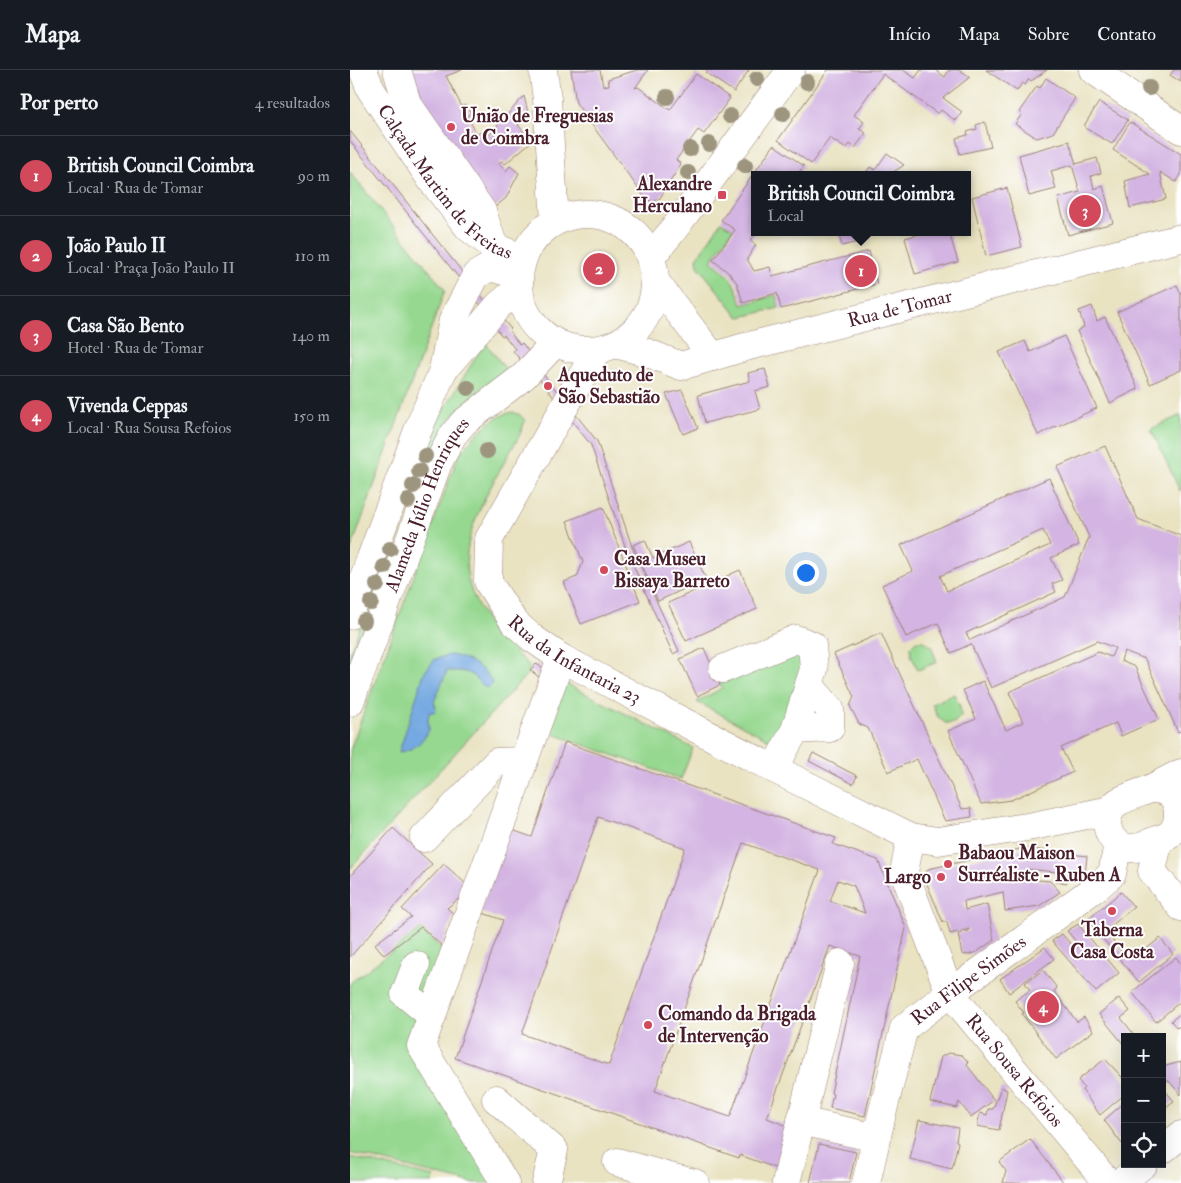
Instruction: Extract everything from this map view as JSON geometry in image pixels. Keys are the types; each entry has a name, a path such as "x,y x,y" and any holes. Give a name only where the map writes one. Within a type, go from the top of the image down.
{"main road":[{"name":"Calçada Martim de Freitas","path":"362,70 371,90 432,181 469,228 494,247 519,274"},
{"path":"397,70 407,103 482,211 494,247"},
{"path":"542,70 547,99 555,221"},
{"path":"713,356 652,269 641,241 627,227 610,218 592,214 573,215 555,221 541,230 530,243 519,274 526,309 555,343 576,350 607,347 633,333 645,318 652,300 652,269 674,229 791,70"},
{"path":"1093,70 1181,130"},
{"name":"Rua de Tomar","path":"607,347 648,353 681,366 713,356 1181,238"},
{"name":"Alameda Júlio Henriques","path":"350,615 418,430 443,370 453,320 476,275 490,268 519,274 499,305 443,370"},
{"name":"Alameda Júlio Henriques","path":"350,702 438,463 453,435 464,422 524,376 555,343"},
{"name":"Rua da Infantaria 23","path":"607,347 489,539 488,581 514,622 532,638 561,658 774,769 911,837 938,841 1033,826 1111,810"},
{"path":"723,670 796,639 812,645 814,669 809,684 830,709 830,728 795,730 774,769"},
{"path":"505,1183 421,1046 561,658"},
{"path":"424,838 497,762 523,761"},
{"path":"1181,773 1150,789 1118,802 1111,810 1108,819 1108,828 1115,841 1112,874 1133,868 1152,871 1181,907"},
{"path":"1150,789 1169,793 1176,816 1152,871"},
{"path":"1033,826 1115,841 1128,848 1137,848 1176,816"},
{"name":"Rua Sousa Refoios","path":"911,837 904,872 950,992 1108,1183"},
{"name":"Rua Filipe Simões","path":"866,1183 904,1028 950,992 1112,874"},
{"path":"786,1183 840,963"},
{"path":"416,965 405,994 432,1016"},
{"path":"496,1099 554,1150 546,1183"},
{"path":"801,1121 876,1138"},
{"path":"1166,1147 1181,1135"},
{"path":"617,1162 665,1179 695,1183"},
{"path":"1120,1183 1139,1168"}],"green space":[{"path":"350,172 445,290 350,552"},
{"path":"721,222 733,229 711,261 724,271 731,280 742,305 776,295 779,308 741,317 738,316 698,266 697,258"},
{"path":"485,342 507,371 483,387 450,419 409,503 407,503 406,500 437,421"},
{"path":"513,412 525,420 518,438 490,488 475,520 467,553 467,570 470,586 484,616 505,642 529,665 529,672 350,869 350,750 458,456 489,423 505,414"},
{"path":"1181,415 1181,490 1180,491 1151,429"},
{"path":"391,547 392,550 350,664 350,653 388,549"},
{"path":"916,641 924,641 931,646 937,662 918,670 911,655 910,647"},
{"path":"791,653 806,656 779,745 697,702 722,688 720,683"},
{"path":"565,683 693,748 681,779 547,732"},
{"path":"954,694 960,707 961,716 954,723 945,723 938,717 932,704"},
{"path":"421,929 443,950 415,1020 412,1041 493,1183 471,1183 350,1153 350,983"},
{"path":"350,1157 434,1177 433,1183 350,1183"}],"water":[{"path":"450,655 462,658 481,668 490,678 492,684 488,688 469,673 447,671 434,702 435,712 430,712 428,717 429,730 417,745 409,750 399,752 424,673 435,659"}],"building":[{"path":"403,70 462,70 446,76 462,107 466,105 471,113 467,116 477,134 487,129 489,135 524,96 529,117 518,125 532,141 505,164 502,161 499,163 506,171 510,166 519,173 506,198 494,208 411,96"},
{"path":"571,70 600,70 603,86 609,85 608,79 637,70 648,70 635,88 638,87 670,110 696,74 730,98 704,134 698,130 676,160 681,164 660,198 653,202 646,199 576,103"},
{"path":"708,70 749,70 734,92 706,73"},
{"path":"828,70 903,70 915,78 921,70 935,70 945,77 949,70 960,70 970,77 943,98 962,112 956,121 941,110 938,114 883,74 854,115 864,122 859,129 866,133 855,148 850,144 846,149 830,138 811,164 778,140"},
{"path":"986,70 1047,70 1031,81 1029,79 1025,85 1022,83 1017,91"},
{"path":"1174,70 1181,70 1181,82 1170,75"},
{"path":"1046,78 1075,98 1053,133 1037,138 1015,124 1022,114 1019,112 1037,86 1040,88"},
{"path":"1099,102 1128,120 1112,144 1085,128 1085,124"},
{"path":"985,122 991,147 960,154 956,138 968,135 967,132 977,129 976,125"},
{"path":"1130,122 1181,154 1181,175 1176,182 1160,172 1166,199 1130,208 1125,181 1150,174 1113,150"},
{"name":"Aqueduto de São Sebastião","path":"350,131 499,318 500,316 511,329 509,331 520,345 522,343 533,357 531,359 597,441 632,547 679,651 673,654 626,549 591,445 526,362 524,364 513,351 515,349 492,324 494,322 350,141"},
{"path":"1069,141 1076,164 1097,158 1101,173 1091,176 1094,189 1103,186 1113,223 1068,235 1058,198 1080,192 1072,165 1051,171 1056,189 1029,196 1019,155"},
{"path":"774,145 804,166 800,171 756,171"},
{"path":"887,153 904,165 895,171 867,171 870,167 875,170"},
{"path":"751,178 751,236 754,236 750,241 756,245 747,259 754,271 770,267 772,276 869,251 877,284 781,309 777,293 743,303 737,283 729,273 713,260 735,230 721,220"},
{"path":"1007,188 1022,247 986,256 972,197"},
{"path":"839,236 865,236 866,240 842,246"},
{"path":"913,236 950,236 958,262 915,274 905,238"},
{"path":"1177,285 1181,294 1181,370 1150,384 1117,312"},
{"path":"1092,306 1097,321 1105,317 1138,389 1110,403 1077,331 1084,327 1079,311"},
{"path":"1064,336 1097,408 1038,435 999,352 1025,341 1030,352"},
{"path":"765,369 770,387 755,391 760,409 705,423 698,395 750,381 748,373"},
{"path":"682,390 698,428 683,434 666,394"},
{"path":"1105,446 1138,519 1181,536 1181,731 1178,732 1145,659 1124,651 1121,661 1135,667 1159,719 1121,736 1116,723 1061,748 1073,772 1011,800 981,804 948,731 976,719 963,690 983,681 1006,730 1023,722 1009,692 1098,652 1111,657 1115,648 1097,641 991,688 971,644 951,653 938,623 906,637 882,585 913,571 901,545 1049,478 1079,545 1051,558 1062,580 1052,584 1056,592 966,633 970,640 1065,597 1089,537 1057,467","holes":["1043,530 1050,545 947,591 940,576"]},
{"name":"Casa Museu Bissaya Barreto","path":"603,507 640,601 581,624 564,582 577,577 583,562 567,521"},
{"path":"645,540 653,558 689,542 706,579 658,601 633,545"},
{"path":"740,570 757,609 686,641 668,603"},
{"path":"881,633 962,809 971,808 972,817 945,821 917,759 888,772 868,728 859,724 850,706 854,697 834,654"},
{"path":"704,648 720,685 697,696 680,659"},
{"path":"536,664 544,668 539,677 530,670"},
{"path":"565,742 836,838 833,844 878,860 906,928 865,1116 830,1108 833,1094 831,1093 860,956 830,946 767,1118 790,1127 775,1168 740,1155 739,1158 455,1058 503,920 480,912 509,829 532,837","holes":["598,817 685,848 609,1065 522,1034","743,843 820,870 730,1117 655,1091","838,880 854,886 865,913 830,901"]},
{"path":"813,753 857,776 853,784 809,761"},
{"path":"393,828 432,864 350,957 350,876"},
{"path":"1025,848 1087,856 1085,875 1068,873 1067,883 1056,881 1057,872 1026,869 1026,879 1050,881 1060,892 1039,906 1005,911 1003,892 964,901 965,910 987,904 994,940 977,952 968,955 962,954 958,934 969,931 969,929 950,934 947,922 943,922 924,877 928,869"},
{"path":"444,864 466,884 461,897 447,908 454,914 442,946 421,927 384,955 375,944 411,917 402,909"},
{"path":"1121,892 1134,907 1105,931 1122,952 1126,949 1135,958 1160,938 1173,954 1139,982 1087,920"},
{"path":"1078,924 1119,973 1096,992 1052,941 1062,934 1075,949 1079,945 1067,931"},
{"path":"1045,947 1054,959 1009,993 1000,979"},
{"path":"1176,957 1181,964 1181,1001 1156,1022 1132,992"},
{"path":"1043,970 1057,988 1054,991 1077,1022 1084,1017 1093,1031 1056,1059 1022,1014 1024,1013 1015,1001 1030,990 1025,983"},
{"path":"1119,998 1130,1011 1121,1018 1133,1033 1121,1033 1121,1041 1099,1014"},
{"path":"1181,1013 1181,1025 1177,1028 1171,1021"},
{"path":"948,1053 962,1055 968,1062 967,1065 994,1100 971,1117 959,1102 957,1108 930,1102 941,1057"},
{"path":"1105,1059 1121,1076 1121,1097 1100,1115 1082,1090 1084,1088 1078,1080"},
{"path":"1181,1062 1181,1095 1168,1080 1166,1082 1166,1066"},
{"path":"1001,1087 1007,1090 999,1130 977,1126 980,1113 987,1115 988,1109 993,1109"},
{"path":"1166,1092 1174,1101 1166,1107"},
{"path":"1121,1105 1121,1143 1104,1120"},
{"path":"919,1120 958,1128 956,1141 958,1142 952,1169 910,1159"},
{"path":"1030,1139 1064,1183 1003,1183 1006,1171 999,1162"},
{"path":"819,1144 856,1152 849,1183 810,1183"}],"place":[{"name":"União de Freguesias de Coimbra","path":"451,127"},
{"name":"Alexandre Herculano","path":"722,195"},
{"name":"Casa São Bento","path":"1085,211"},
{"name":"João Paulo II","path":"599,269"},
{"name":"British Council Coimbra","path":"861,271"},
{"name":"Aqueduto de São Sebastião","path":"548,386"},
{"name":"Casa Museu Bissaya Barreto","path":"604,570"},
{"name":"Babaou Maison Surréaliste - Ruben A","path":"948,864"},
{"name":"Largo","path":"941,877"},
{"name":"Taberna Casa Costa","path":"1112,911"},
{"name":"Vivenda Ceppas","path":"1043,1007"},
{"name":"Comando da Brigada de Intervenção","path":"648,1025"}]}
